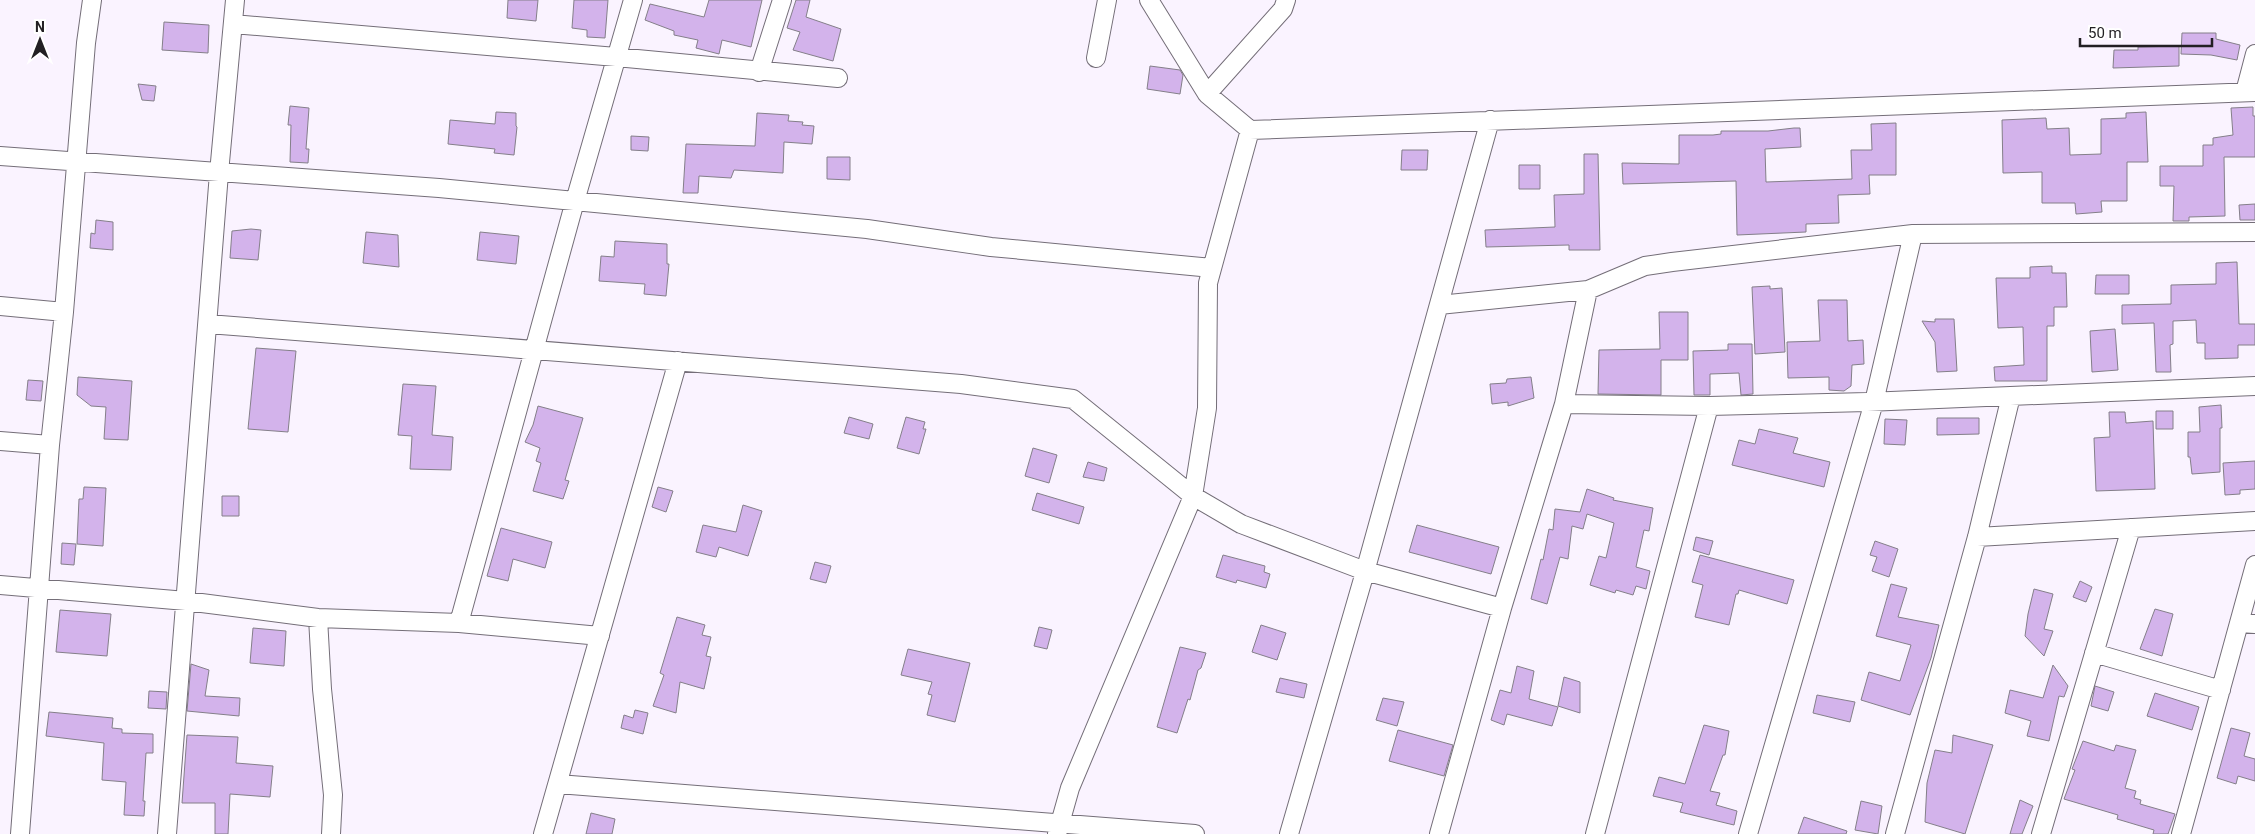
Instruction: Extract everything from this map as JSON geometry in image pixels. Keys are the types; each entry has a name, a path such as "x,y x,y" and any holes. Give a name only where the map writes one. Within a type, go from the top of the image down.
{"street":[{"path":"20,834 50,445 92,0"},
{"path":"167,834 219,173 235,0"},
{"path":"458,624 575,201 634,0"},
{"path":"759,72 782,0"},
{"path":"1096,58 1107,0"},
{"path":"1149,0 1207,94 1250,130 2250,92 2255,54"},
{"path":"1207,94 1283,9 1286,0"},
{"path":"233,24 838,78"},
{"path":"1289,834 1365,571 1490,120"},
{"path":"1059,829 1070,788 1193,496 1207,408 1208,283 1250,130"},
{"path":"0,156 439,188 867,229 991,247 1212,268"},
{"path":"1439,305 1588,290 1645,266 1914,234 2255,232"},
{"path":"1748,834 1874,402 1914,234"},
{"path":"1439,834 1502,608 1564,404 1588,290"},
{"path":"0,306 64,312"},
{"path":"208,324 961,384 1073,399 1193,496 1241,524 1365,571 1502,608"},
{"path":"543,834 678,361"},
{"path":"1564,404 1709,406 1874,402 2255,386"},
{"path":"1895,834 1977,537 2011,396"},
{"path":"1595,834 1709,406"},
{"path":"0,441 50,445"},
{"path":"1977,537 2255,521"},
{"path":"2041,834 2131,528"},
{"path":"2181,834 2220,690 2247,624 2255,565"},
{"path":"0,585 186,600 318,618 458,624 600,636"},
{"path":"318,618 322,689 333,796 331,834"},
{"path":"2094,653 2220,690"},
{"path":"558,784 1059,829 1195,834"}],"building":[{"path":"508,0 538,0 536,21 507,18"},
{"path":"574,0 608,0 605,38 587,37 587,30 572,28"},
{"path":"709,0 762,0 751,47 722,40 719,54 696,48 698,40 674,35 674,31 645,20 650,4 704,17"},
{"path":"796,0 810,0 806,17 841,29 833,61 793,50 800,32 787,28"},
{"path":"164,22 209,25 208,53 162,50"},
{"path":"2182,33 2216,33 2216,39 2240,45 2237,60 2211,55 2181,54"},
{"path":"2179,46 2179,66 2113,68 2114,50 2138,50 2138,47"},
{"path":"1150,66 1180,70 1183,75 1180,94 1147,89"},
{"path":"138,84 156,86 154,101 142,100"},
{"path":"290,106 309,108 306,149 309,149 308,163 290,162 291,125 288,125"},
{"path":"2253,107 2253,116 2255,116 2255,157 2224,157 2225,216 2189,217 2189,221 2173,221 2174,186 2160,186 2160,166 2203,166 2203,145 2213,145 2213,138 2233,135 2231,108"},
{"path":"496,112 516,113 517,127 514,155 494,153 495,149 448,144 450,120 495,124"},
{"path":"2146,112 2148,162 2127,162 2127,201 2101,201 2102,212 2076,214 2075,203 2042,203 2042,172 2003,173 2002,120 2046,118 2047,129 2069,128 2070,155 2101,154 2101,119 2126,118 2126,113"},
{"path":"757,113 789,115 788,121 803,122 802,125 814,126 812,144 784,142 783,173 734,170 731,178 699,176 698,193 683,193 686,144 755,146"},
{"path":"1896,123 1896,175 1869,175 1870,194 1838,195 1839,223 1806,224 1806,232 1737,235 1736,181 1623,184 1622,163 1679,164 1679,135 1713,135 1721,134 1721,131 1768,131 1794,128 1800,128 1801,147 1765,149 1766,182 1852,179 1851,150 1872,150 1871,124"},
{"path":"631,136 649,137 648,151 631,150"},
{"path":"1402,150 1428,150 1427,170 1401,170"},
{"path":"1584,154 1598,154 1600,250 1569,250 1569,245 1486,247 1485,230 1555,227 1554,195 1584,194"},
{"path":"827,157 850,157 850,180 827,179"},
{"path":"1519,165 1540,165 1540,189 1519,189"},
{"path":"2255,204 2255,220 2240,220 2239,205"},
{"path":"96,220 113,222 113,250 90,248 91,233 95,234"},
{"path":"261,230 258,260 230,258 232,231"},
{"path":"366,232 398,235 399,267 363,263"},
{"path":"480,232 519,236 516,264 477,260"},
{"path":"615,241 667,244 667,264 669,264 666,296 644,294 645,284 599,281 601,256 614,257"},
{"path":"2237,262 2239,324 2255,324 2255,345 2238,345 2238,358 2205,359 2205,343 2197,343 2196,320 2173,321 2173,344 2170,345 2171,372 2156,372 2154,323 2122,324 2122,305 2171,304 2171,285 2216,284 2216,263"},
{"path":"2052,266 2052,273 2066,273 2067,307 2054,307 2054,326 2047,326 2047,381 1995,381 1994,367 2024,365 2023,327 1998,328 1996,278 2030,278 2030,267"},
{"path":"2096,275 2129,275 2129,294 2095,294"},
{"path":"1770,286 1770,289 1782,288 1785,352 1755,354 1752,287"},
{"path":"1818,300 1847,300 1848,341 1863,340 1864,364 1852,365 1851,386 1844,391 1829,390 1829,377 1788,378 1787,342 1820,341"},
{"path":"1659,312 1688,312 1688,360 1661,360 1661,395 1598,394 1599,350 1660,349"},
{"path":"1935,319 1954,319 1957,371 1937,372 1935,342 1922,321 1935,322"},
{"path":"2115,329 2118,370 2092,372 2090,331"},
{"path":"1728,344 1752,344 1753,394 1741,395 1739,373 1710,374 1710,395 1694,395 1693,351 1728,350"},
{"path":"256,348 296,351 288,432 248,429"},
{"path":"78,377 132,381 128,440 104,439 106,407 91,406 77,395"},
{"path":"1531,377 1534,398 1508,406 1508,402 1492,404 1490,384 1506,383 1507,379"},
{"path":"28,380 43,381 41,401 26,400"},
{"path":"403,384 436,386 432,435 453,437 451,470 410,469 412,436 398,435"},
{"path":"2221,405 2220,472 2192,474 2190,457 2188,457 2188,432 2200,432 2199,407"},
{"path":"538,406 583,418 565,480 569,481 563,499 533,491 541,463 536,461 540,448 525,442 533,425"},
{"path":"2156,411 2173,411 2173,429 2156,429"},
{"path":"2109,412 2125,412 2126,423 2153,421 2155,489 2096,491 2094,438 2110,437"},
{"path":"849,417 873,424 869,439 844,433"},
{"path":"906,417 925,422 923,429 926,429 919,454 897,448"},
{"path":"1937,418 1979,418 1979,434 1937,435"},
{"path":"1885,419 1907,420 1905,445 1884,444"},
{"path":"1759,429 1798,438 1793,453 1830,462 1824,487 1732,465 1739,440 1755,444"},
{"path":"1033,448 1057,455 1049,483 1025,476"},
{"path":"2255,461 2255,489 2240,490 2240,494 2225,495 2223,463"},
{"path":"1088,462 1107,468 1104,481 1083,477"},
{"path":"84,487 106,488 103,546 77,544 79,499 83,499"},
{"path":"658,487 673,491 666,512 652,507"},
{"path":"1587,489 1614,498 1613,500 1653,508 1649,531 1644,530 1636,567 1650,571 1646,589 1636,586 1633,595 1616,590 1615,593 1590,585 1599,556 1606,558 1614,523 1587,514 1583,529 1572,526 1568,559 1560,557 1547,604 1531,599 1541,559 1543,560 1549,529 1553,530 1555,509 1580,512"},
{"path":"1037,493 1084,507 1079,524 1032,510"},
{"path":"222,496 239,496 239,516 222,516"},
{"path":"743,505 762,511 748,556 719,547 716,557 696,552 703,525 736,532"},
{"path":"1417,525 1499,547 1491,574 1409,552"},
{"path":"501,528 552,542 545,568 513,559 508,581 487,576"},
{"path":"1696,537 1713,541 1709,555 1693,550"},
{"path":"1875,541 1898,549 1889,577 1872,571 1877,557 1870,555"},
{"path":"62,543 76,544 74,565 61,564"},
{"path":"1223,555 1265,566 1264,572 1270,574 1266,588 1237,580 1236,583 1216,577"},
{"path":"1700,555 1794,580 1787,604 1739,590 1738,594 1736,594 1729,625 1695,617 1703,585 1692,582"},
{"path":"815,562 831,566 826,583 810,579"},
{"path":"2080,581 2092,587 2086,602 2073,597"},
{"path":"1891,584 1907,588 1898,617 1939,625 1931,658 1910,715 1861,700 1869,672 1900,681 1911,645 1876,636"},
{"path":"2034,589 2053,594 2044,629 2053,631 2044,656 2025,636"},
{"path":"2155,609 2173,614 2162,656 2140,649"},
{"path":"60,610 111,614 107,656 56,652"},
{"path":"677,617 705,625 702,635 711,637 706,656 711,657 704,689 680,682 676,713 653,706 664,675 660,673"},
{"path":"1261,625 1286,633 1277,660 1252,652"},
{"path":"1039,627 1052,630 1047,649 1034,646"},
{"path":"253,628 286,631 284,666 250,663"},
{"path":"1180,647 1206,653 1201,668 1198,670 1190,700 1188,699 1177,733 1157,727"},
{"path":"908,649 970,663 955,722 927,715 932,695 928,694 932,682 901,675"},
{"path":"191,664 209,670 205,696 240,698 239,716 187,711"},
{"path":"2053,665 2068,686 2064,697 2059,696 2049,741 2027,736 2031,721 2005,713 2010,690 2043,698"},
{"path":"1517,666 1534,671 1529,699 1558,707 1552,726 1507,714 1504,725 1491,720 1500,690 1511,693"},
{"path":"1564,677 1580,682 1580,713 1558,706"},
{"path":"1280,678 1307,684 1304,698 1276,692"},
{"path":"2095,686 2114,692 2108,711 2091,706"},
{"path":"149,691 167,692 166,709 148,708"},
{"path":"2155,693 2199,707 2192,730 2147,716"},
{"path":"1817,695 1855,702 1850,722 1813,713"},
{"path":"1383,698 1404,702 1397,726 1376,720"},
{"path":"635,710 648,713 643,734 621,728 624,715 633,718"},
{"path":"49,712 113,718 112,728 122,729 122,733 153,734 153,753 146,753 144,816 124,815 126,782 102,780 104,743 46,736"},
{"path":"1704,725 1729,731 1725,755 1723,755 1710,791 1720,793 1716,805 1737,811 1734,825 1680,812 1683,803 1653,796 1659,777 1685,784"},
{"path":"2231,728 2250,733 2244,756 2255,759 2255,781 2238,776 2236,784 2217,778"},
{"path":"1398,730 1453,745 1444,776 1389,761"},
{"path":"187,735 238,737 236,763 273,766 270,797 230,794 228,834 215,834 215,803 182,803"},
{"path":"1953,735 1993,745 1965,834 1925,822 1927,783 1935,750 1952,753"},
{"path":"2083,741 2114,751 2116,745 2136,750 2125,788 2136,791 2134,798 2141,800 2140,804 2175,814 2168,834 2153,834 2154,830 2117,819 2118,815 2064,799 2075,770 2072,769"},
{"path":"2020,800 2033,806 2022,834 2010,834"},
{"path":"1861,801 1882,806 1878,834 1855,830"},
{"path":"591,813 615,819 612,834 586,834"},
{"path":"1804,817 1847,831 1846,834 1798,834"}]}
